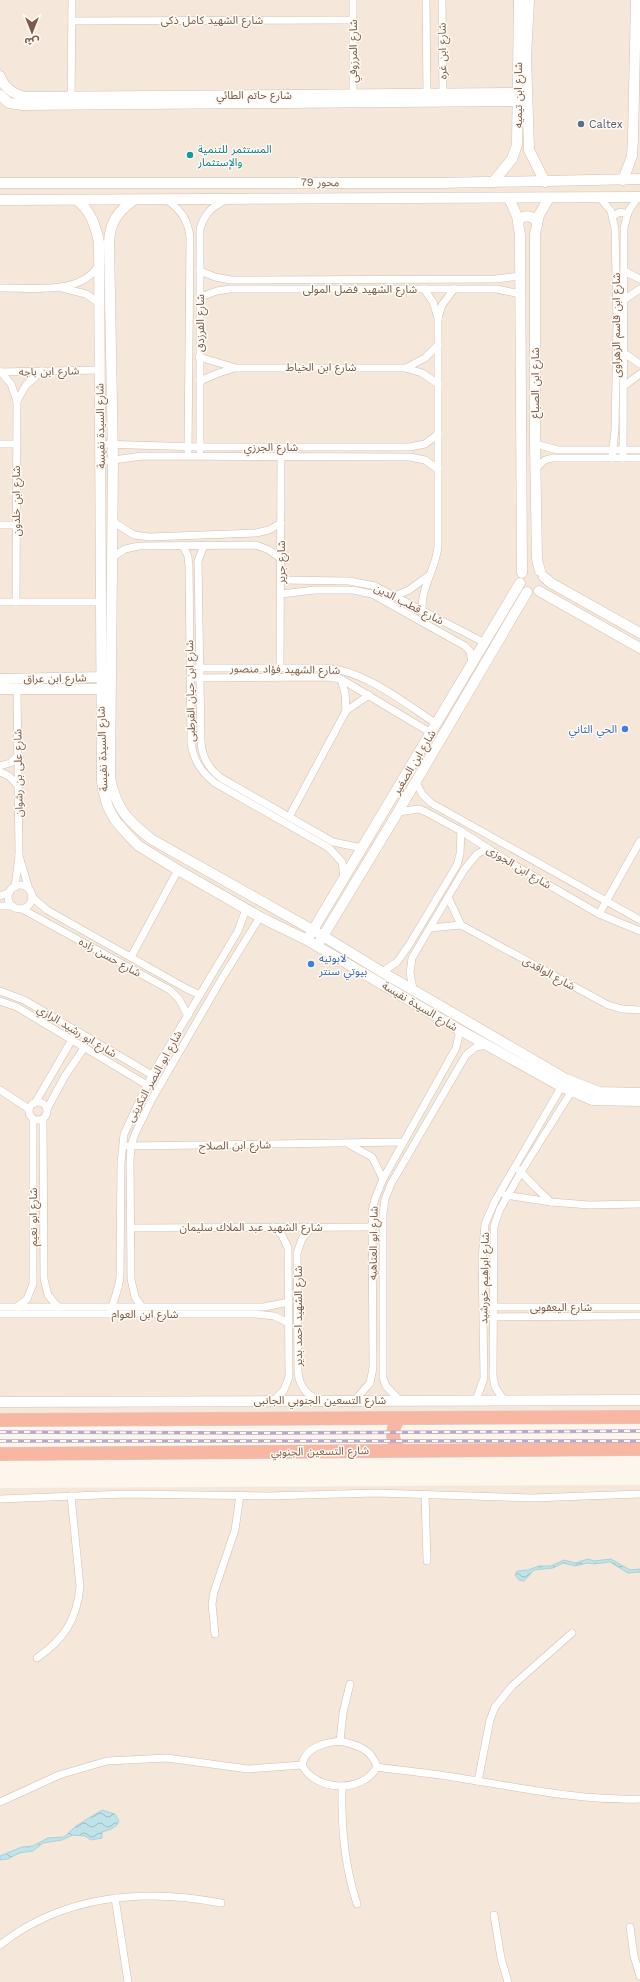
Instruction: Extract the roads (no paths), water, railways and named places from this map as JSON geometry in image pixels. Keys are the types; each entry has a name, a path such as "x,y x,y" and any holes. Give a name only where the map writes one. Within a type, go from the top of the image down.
{"highway":[{"path":"0,1420 640,1417"},
{"path":"399,1418 393,1431 393,1438 399,1450"},
{"name":"شارع التسعين الجنوبي","path":"0,1454 640,1449"}],"street":[{"path":"71,100 72,0"},
{"name":"شارع المرزوقي","path":"353,0 353,99"},
{"name":"شارع ابن غره","path":"426,0 427,98"},
{"name":"شارع ابن غره","path":"442,0 443,98"},
{"name":"شارع ابن تيميه","path":"493,182 515,153 518,136 518,0"},
{"name":"شارع ابن تيميه","path":"529,0 526,57 529,150 545,182"},
{"path":"623,180 632,156 638,97 636,0"},
{"name":"شارع الشهيد كامل ذكى","path":"72,21 353,20"},
{"name":"شارع حاتم الطائي","path":"0,76 8,88 20,96 71,100 518,97"},
{"name":"شارع حاتم الطائي","path":"0,95 9,103 24,105 71,100"},
{"path":"515,153 523,156 529,150"},
{"name":"محور 79","path":"0,183 348,183 640,180"},
{"path":"324,182 330,189 329,195 324,199"},
{"path":"348,183 344,190 349,198"},
{"name":"شارع ابن قاسم الزهراوى","path":"599,197 606,204 613,216 615,229 620,323 624,353 623,458"},
{"name":"محور 79","path":"0,200 224,201 349,198 639,197"},
{"name":"شارع ابن قاسم الزهراوى","path":"612,458 620,323 625,299 624,228 628,214 639,197"},
{"name":"شارع ابن الصباغ","path":"509,198 518,221 520,276 521,578"},
{"name":"شارع ابن الصباغ","path":"542,574 537,560 535,469 535,242 537,222 549,198"},
{"name":"شارع السيدة نفيسة","path":"77,200 88,211 94,220 104,242 113,460 113,557 105,689 102,780 108,807 115,820 132,841 178,870 246,909 307,940 486,1045 569,1086 607,1093 640,1093"},
{"name":"شارع السيدة نفيسة","path":"106,677 102,602 98,370 99,265 104,242 114,219 123,208 134,200"},
{"name":"شارع الفرزدق","path":"167,200 181,212 189,228 188,456"},
{"name":"شارع الفرزدق","path":"200,456 200,229 202,221 211,208 224,201"},
{"path":"613,216 620,212 628,214"},
{"path":"518,221 528,216 537,222"},
{"path":"0,288 54,287 75,284 85,280 93,274 99,265"},
{"name":"شارع الشهيد فضل المولى","path":"200,271 222,279 231,280 496,279 520,276"},
{"path":"624,271 640,279"},
{"path":"363,279 363,289"},
{"path":"54,287 75,290 98,303"},
{"path":"422,611 423,590 434,565 437,551 438,469 438,318 433,302 424,289"},
{"path":"438,318 446,299 454,289"},
{"name":"شارع الشهيد فضل المولى","path":"200,297 224,290 497,289 520,294"},
{"path":"625,299 640,289"},
{"path":"189,313 200,313"},
{"name":"شارع ابن الخياط","path":"406,368 425,358 438,345"},
{"path":"624,353 640,364"},
{"name":"شارع ابن الخياط","path":"199,357 236,368 406,368 422,373 438,384"},
{"name":"شارع ابن الخياط","path":"200,381 236,368"},
{"name":"شارع ابن باجه","path":"0,372 98,370"},
{"path":"17,401 31,379 42,371"},
{"name":"شارع ابن خلدون","path":"0,372 11,384 17,401 16,602"},
{"path":"624,386 640,374"},
{"name":"شارع الجرزي","path":"100,444 188,447 410,447 425,444 438,434"},
{"path":"0,444 16,444"},
{"path":"535,444 558,450 640,450"},
{"name":"شارع الجرزي","path":"100,462 142,456 410,457 425,460 438,469"},
{"name":"شارع جرير","path":"280,668 281,457"},
{"path":"535,469 540,464 552,458 640,458"},
{"path":"112,521 126,532 141,536 256,532 270,530 281,523"},
{"path":"0,525 16,525"},
{"path":"113,557 132,547 256,545 269,550 281,559"},
{"name":"شارع ابن حيان القرطبى","path":"183,546 188,556 189,568 192,750 201,771 215,783 331,845 362,848"},
{"name":"شارع ابن حيان القرطبى","path":"204,546 198,561 201,749 209,767 221,778 290,817 331,845 342,862 344,878"},
{"path":"542,574 543,586 539,591 533,593 527,592 521,578 529,568 542,574 551,583 640,633"},
{"path":"395,596 409,590 428,576"},
{"name":"شارع ابن الصغير","path":"307,940 485,643 521,578"},
{"name":"شارع قطب الدين","path":"281,580 359,582 384,589 422,611 485,643"},
{"name":"شارع قطب الدين","path":"281,594 315,590 353,590 372,594 465,646 470,651 472,664"},
{"path":"539,591 640,648"},
{"name":"شارع ابن الصغير","path":"317,946 416,782 527,592"},
{"path":"0,602 102,602"},
{"name":"شارع الشهيد فؤاد منصور","path":"190,668 335,668 353,673 367,680 437,724"},
{"name":"شارع ابن عراق","path":"0,678 106,677"},
{"name":"شارع الشهيد فؤاد منصور","path":"190,678 328,677 341,679 431,733"},
{"path":"341,679 345,693 346,711"},
{"path":"361,690 367,680"},
{"name":"شارع ابن عراق","path":"0,689 105,689"},
{"name":"شارع على بن رشوان","path":"12,890 19,856 17,689"},
{"name":"شارع السيدة نفيسة","path":"105,689 110,778 113,794 126,818 151,839 313,930 413,989 592,1100 640,1101"},
{"path":"290,817 346,711 369,695"},
{"path":"0,766 10,763 18,756"},
{"path":"0,772 9,776 18,786"},
{"name":"شارع ابن الجوزى","path":"416,782 422,794 431,803 640,920"},
{"name":"شارع ابن الجوزى","path":"398,812 419,809 461,831 599,914 640,931"},
{"path":"382,972 397,962 457,866 460,854 461,831"},
{"path":"599,914 640,841"},
{"path":"413,989 410,963 416,950 464,870 477,854 488,848"},
{"name":"شارع على بن رشوان","path":"19,856 29,889"},
{"path":"457,866 464,870"},
{"path":"131,957 178,870"},
{"path":"0,896 22,886 29,889 32,897 29,905 22,909 13,906 0,906"},
{"path":"12,890 9,901 13,906"},
{"name":"شارع حسن زاده","path":"32,897 47,910 200,995"},
{"path":"430,928 461,925 448,897"},
{"name":"شارع حسن زاده","path":"22,909 170,990 179,999 188,1016"},
{"name":"شارع ابو النصر التكريتى","path":"111,1311 118,1293 120,1278 122,1146 127,1124 152,1075 238,931 246,909"},
{"name":"شارع ابو النصر التكريتى","path":"142,1307 135,1297 132,1284 131,1146 138,1125 152,1099 260,916"},
{"name":"شارع الواقدى","path":"461,925 608,1005 622,1009 640,1010"},
{"path":"409,945 416,950"},
{"name":"شارع ابو رشيد الرازي","path":"0,991 24,1000 152,1075"},
{"name":"شارع ابو رشيد الرازي","path":"0,1001 17,1007 72,1041 84,1046 147,1086"},
{"name":"شارع ابو العتاهيه","path":"355,1400 370,1383 373,1368 373,1204 383,1178 456,1048 459,1035 458,1029"},
{"path":"77,1031 35,1103 29,1109 29,1115 33,1119 43,1119 46,1115 47,1109 84,1046 87,1037"},
{"name":"شارع ابو العتاهيه","path":"399,1400 386,1386 383,1378 382,1258 385,1199 391,1184 466,1055 476,1047 486,1045"},
{"name":"شارع ابراهيم خورشيد","path":"476,1400 483,1385 484,1378 482,1259 485,1224 500,1193 519,1169 569,1086"},
{"path":"0,1090 29,1109"},
{"path":"35,1103 43,1104 47,1109"},
{"name":"شارع ابو نعيم","path":"17,1307 27,1299 33,1284 33,1119"},
{"name":"شارع ابو نعيم","path":"43,1119 44,1279 48,1295 58,1307"},
{"name":"شارع ابن الصلاح","path":"122,1146 348,1144 403,1142"},
{"name":"شارع ابن الصلاح","path":"348,1144 372,1157 383,1178"},
{"path":"519,1169 551,1202"},
{"name":"شارع ابراهيم خورشيد","path":"504,1400 493,1382 492,1307 494,1226 519,1169"},
{"path":"500,1193 508,1196 551,1202 589,1205 640,1204"},
{"path":"485,1224 494,1226"},
{"name":"شارع الشهيد احمد بدير","path":"273,1227 282,1235 287,1245 289,1323 289,1377 284,1390 273,1401"},
{"name":"شارع الشهيد احمد بدير","path":"312,1227 302,1239 298,1253 298,1373 299,1382 303,1390 309,1396 318,1400"},
{"name":"شارع الشهيد عبد الملاك سليمان","path":"131,1228 372,1227"},
{"name":"شارع ابن العوام","path":"0,1307 58,1307 111,1311 142,1307 264,1307 288,1302"},
{"name":"شارع اليعقوبى","path":"483,1307 640,1307"},
{"name":"شارع ابن العوام","path":"0,1314 111,1311 263,1314 274,1316 289,1323"},
{"name":"شارع اليعقوبى","path":"483,1317 640,1316"},
{"name":"شارع التسعين الجنوبي الجانبى","path":"0,1402 640,1400"},
{"path":"0,1499 125,1494 425,1494 532,1498 640,1494"},
{"path":"425,1494 427,1561"},
{"path":"214,1634 212,1604 214,1592 235,1530 240,1495"},
{"path":"37,1658 54,1647 61,1638 73,1617 79,1597 80,1586 72,1496"},
{"path":"478,1781 490,1720 495,1707 512,1686 572,1633"},
{"path":"340,1741 343,1713 350,1684"},
{"path":"340,1741 355,1744 367,1750 375,1759 377,1767 365,1780 342,1786 331,1785 312,1778 306,1773 302,1765 306,1754 314,1748 326,1743 340,1741"},
{"path":"0,1802 58,1775 107,1761 133,1758 167,1758 248,1769 302,1765"},
{"path":"377,1767 570,1796 640,1799"},
{"path":"342,1786 341,1813 345,1859 357,1904"},
{"path":"0,1945 18,1932 55,1913 88,1903 115,1898 165,1895 220,1903"},
{"path":"115,1898 128,1982"},
{"path":"494,1915 501,1958 508,1982"},
{"path":"630,1927 634,1956 640,1976"}],"water":[{"path":"588,1559 594,1561 611,1559 630,1570 640,1569 640,1572 628,1573 610,1562 594,1564 587,1563 576,1566 563,1563 553,1568 534,1570 524,1581 519,1580 515,1575 517,1571 528,1570 539,1566 551,1566 564,1560 575,1563"},
{"path":"102,1810 115,1814 119,1821 115,1827 102,1832 102,1838 91,1840 85,1836 73,1835 62,1840 43,1843 33,1851 19,1853 8,1859 0,1860 0,1856 22,1847 33,1846 48,1838 64,1837 76,1826"}],"railway":[{"path":"0,1432 270,1433 640,1431"},
{"path":"0,1441 640,1441"}],"place":[{"name":"Caltex","path":"581,124"},
{"name":"المستثمر للتنمية والإستثمار","path":"190,155"},
{"name":"الحي الثاني","path":"625,729"},
{"name":"لابوتيه بيوتي سنتر","path":"311,964"}]}
